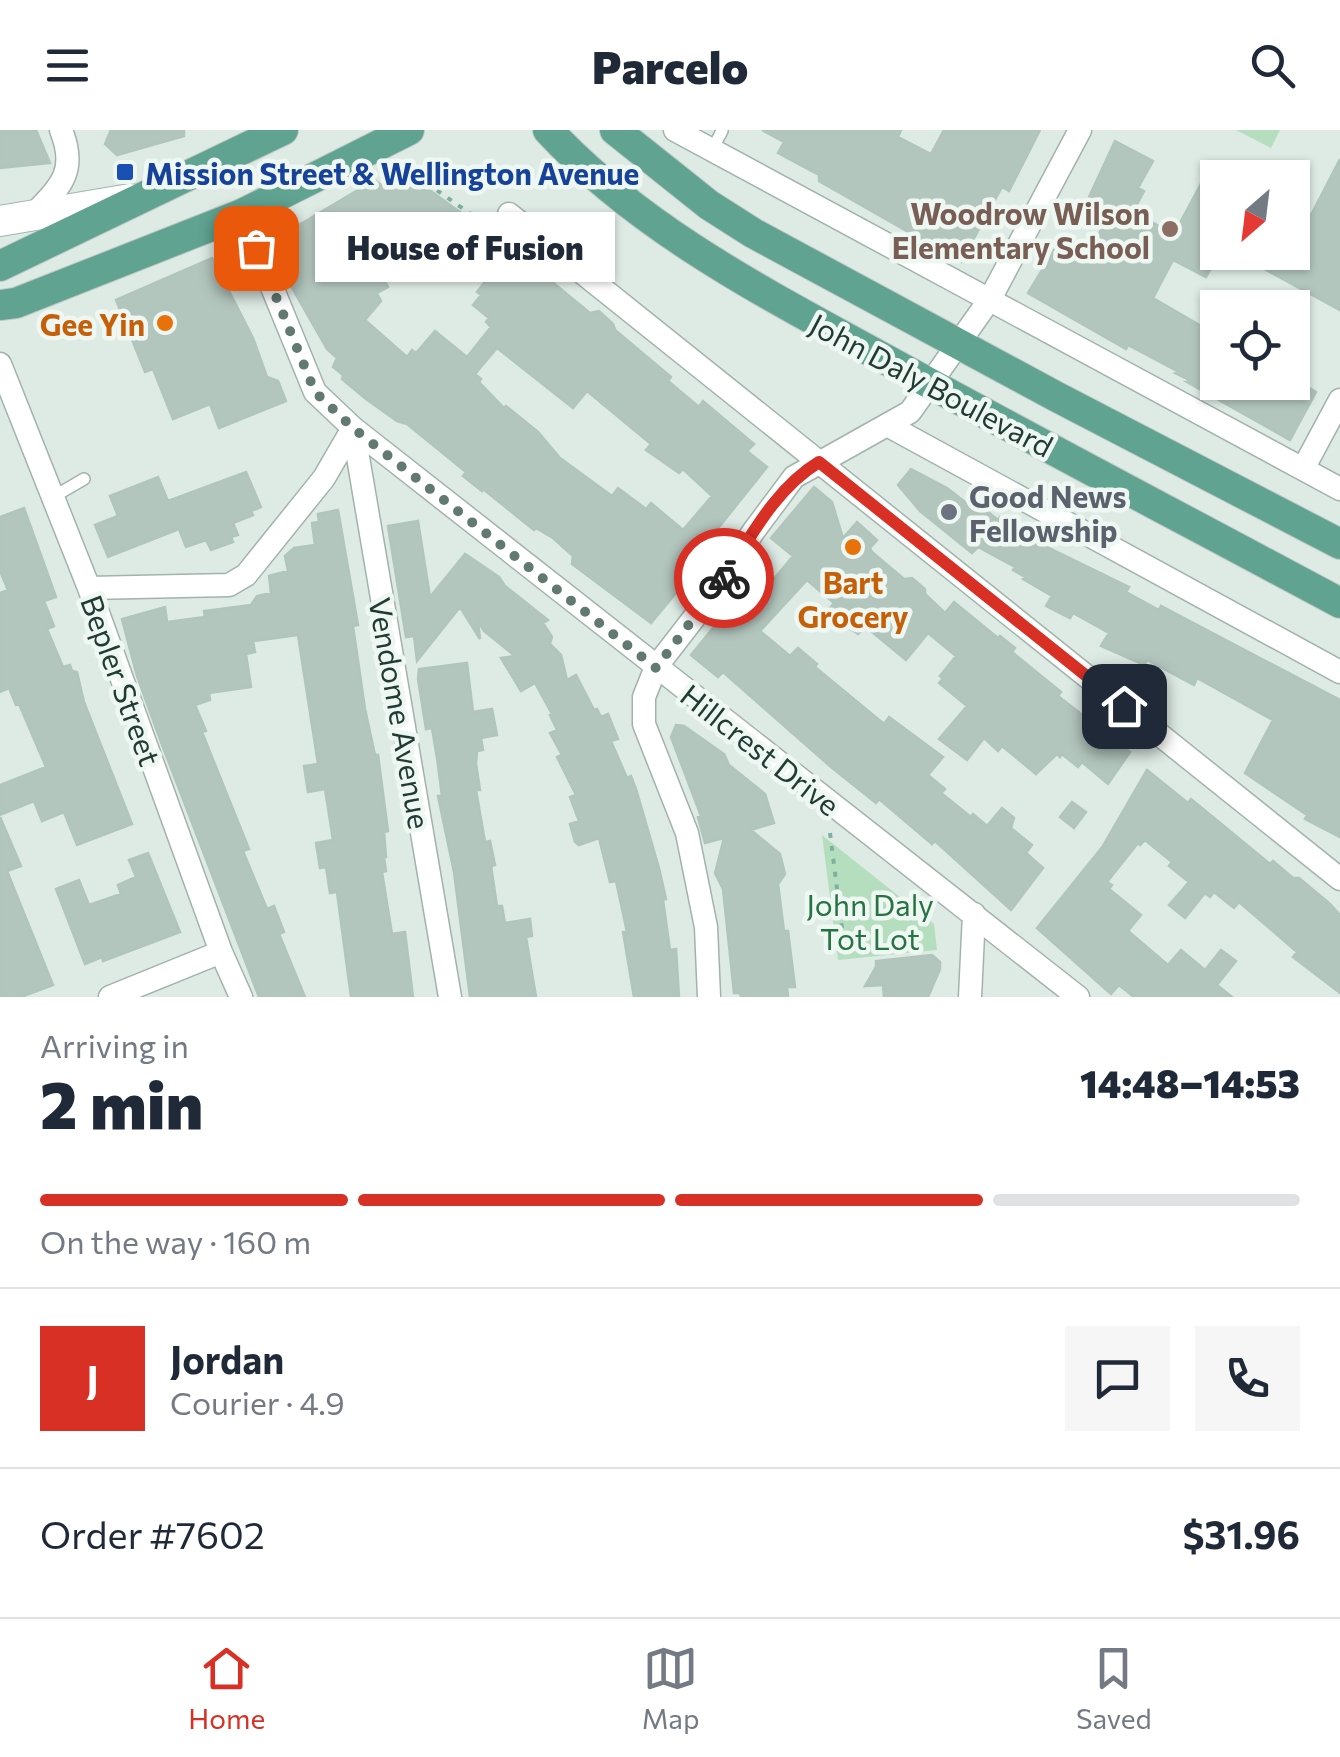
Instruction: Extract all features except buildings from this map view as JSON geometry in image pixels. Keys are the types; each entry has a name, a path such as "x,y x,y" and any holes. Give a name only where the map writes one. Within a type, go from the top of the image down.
{"main road":[{"path":"0,266 284,130"},
{"path":"0,304 16,304 242,214 409,130"},
{"name":"John Daly Boulevard","path":"548,130 603,182 683,242 770,296 1340,603"},
{"name":"John Daly Boulevard","path":"623,132 709,205 753,233 1340,544"},
{"path":"218,164 242,214"},
{"path":"0,221 136,198"}],"street":[{"path":"32,216 62,185 70,151 62,130"},
{"path":"675,130 717,141 990,299 1340,489"},
{"path":"709,997 706,927 687,833 644,724 644,697 656,668 721,584 794,477 910,412 990,299 1080,130"},
{"name":"Hillcrest Drive","path":"242,214 315,392 353,428 1078,997"},
{"path":"509,214 1340,880"},
{"name":"Bepler Street","path":"0,364 6,395 90,588 220,952 240,997"},
{"path":"1303,469 1340,400"},
{"path":"889,426 1340,672"},
{"path":"90,588 228,585 246,575 324,478 353,428"},
{"name":"Vendome Avenue","path":"353,428 450,997"},
{"path":"970,997 974,914"},
{"path":"110,997 220,952"}],"lane":[{"path":"53,497 84,479"}],"path":[{"path":"405,168 475,217 509,214"},
{"path":"830,832 845,952"}],"green space":[{"path":"1236,130 1280,130 1271,148"},
{"name":"John Daly Tot Lot","path":"822,835 934,924 937,950 838,960"}],"way so far":[{"path":"256,248 315,392 353,428 656,668 724,578"}],"place":[{"name":"Mission Street & Wellington Avenue","path":"125,172"},
{"name":"Woodrow Wilson Elementary School","path":"1170,229"},
{"name":"House of Fusion","path":"256,248"},
{"name":"Gee Yin","path":"165,323"},
{"name":"Good News Fellowship","path":"949,512"},
{"name":"Bart Grocery","path":"853,547"}],"route":[{"path":"724,578 794,477 819,462 1124,706"}]}
